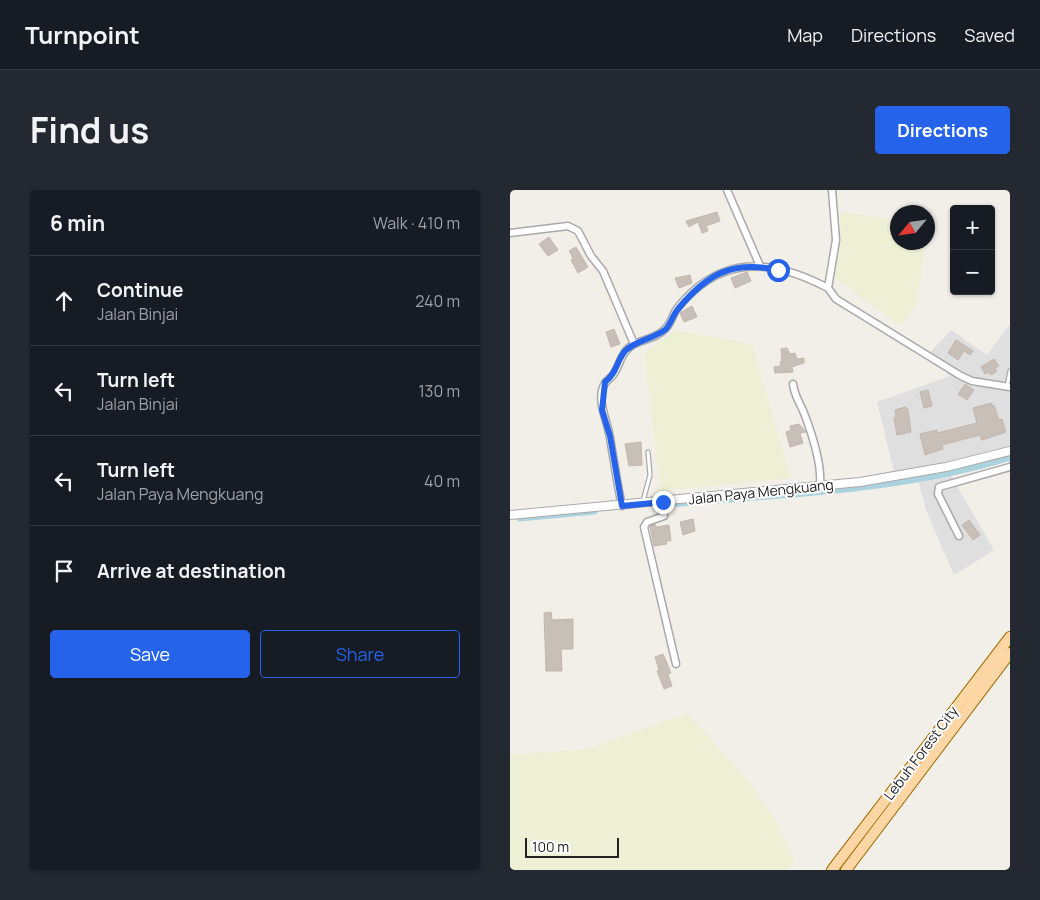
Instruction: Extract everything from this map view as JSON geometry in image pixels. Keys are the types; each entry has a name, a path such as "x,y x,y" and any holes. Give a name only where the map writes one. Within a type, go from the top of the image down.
{"main road":[{"name":"Lebuh Forest City","path":"832,870 1010,637"},
{"name":"Lebuh Forest City","path":"846,870 1010,653"}],"street":[{"path":"726,190 760,266"},
{"path":"828,288 836,240 832,190"},
{"path":"510,233 568,226 578,231 603,271 634,344"},
{"path":"622,506 610,436 602,410 602,394 605,382 613,375 620,358 634,344 656,336 667,328 676,310 715,274 744,266 760,266 798,275 828,288 846,306 961,376 972,381 1009,387"},
{"path":"793,384 794,393 805,415 815,448 821,474 820,485"},
{"name":"Jalan Paya Mengkuang","path":"510,515 622,506 860,482 946,467 1010,450"},
{"path":"960,536 938,494 939,487 1010,467"},
{"path":"663,502 664,513 662,518 647,522 644,527 676,664"}],"lane":[{"path":"1009,387 1010,371"},
{"path":"643,504 644,493 650,474 648,452"}],"shaded area":[{"path":"1008,326 1010,327 1010,471 1006,452 946,467 994,550 954,575 926,510 916,473 895,476 877,402 950,376 928,355 951,330 987,355"}],"green space":[{"path":"840,212 890,219 890,250 925,250 917,304 900,325 835,278 841,242"},
{"path":"675,330 752,344 791,478 660,491 644,354"},
{"path":"687,713 754,788 777,824 796,862 787,870 510,870 510,755 588,749"}],"building":[{"path":"717,212 720,221 706,226 708,231 702,233 698,222 689,227 686,221"},
{"path":"549,237 558,250 548,256 539,244"},
{"path":"576,247 588,267 578,273 571,260 573,258 569,251"},
{"path":"747,272 751,281 735,288 731,278"},
{"path":"690,275 692,283 679,288 675,278"},
{"path":"692,306 697,317 684,322 680,313"},
{"path":"614,329 620,344 611,347 606,332"},
{"path":"956,340 973,351 970,355 964,351 958,360 948,353"},
{"path":"787,348 790,354 795,353 797,359 804,358 804,363 792,367 793,372 775,373 774,367 781,366 781,349"},
{"path":"994,359 999,366 995,368 997,371 991,375 989,372 985,374 981,367"},
{"path":"965,384 974,390 967,400 958,394"},
{"path":"928,390 932,406 924,408 920,392"},
{"path":"991,403 992,406 994,405 999,420 1002,419 1006,432 982,440 980,435 942,445 943,449 925,455 920,434 937,430 937,433 977,423 973,408"},
{"path":"905,407 908,409 911,432 897,435 894,418 896,418 895,410"},
{"path":"799,424 806,432 800,433 803,443 790,447 786,432 791,430 790,426"},
{"path":"641,442 642,465 629,466 625,444"},
{"path":"693,519 695,531 683,535 680,522"},
{"path":"969,520 980,535 973,540 962,525"},
{"path":"655,524 656,527 669,525 671,541 666,541 667,544 654,546 650,526"},
{"path":"551,612 552,620 573,619 573,649 561,649 562,671 546,671 544,613"},
{"path":"663,654 671,673 668,674 672,686 664,689 657,671 659,670 655,657"}],"waterway":[{"path":"657,505 880,485 967,469 1010,457"},
{"path":"520,518 594,511"}],"route":[{"path":"663,502 622,506 610,436 602,410 602,394 605,382 613,375 620,358 627,349 634,344 656,336 667,328 676,310 715,274 727,269 744,266 760,266 778,270"}]}
